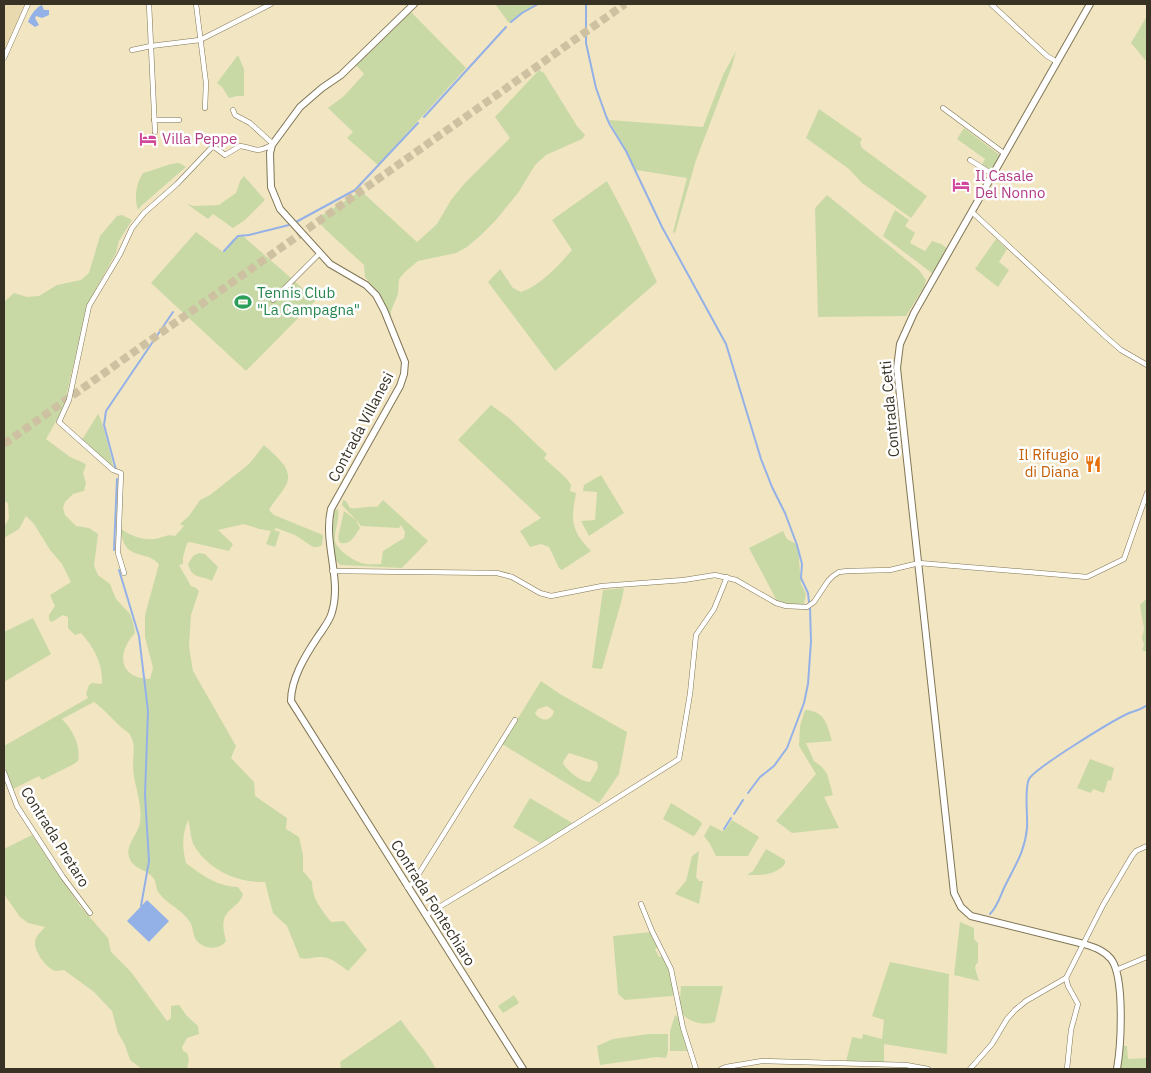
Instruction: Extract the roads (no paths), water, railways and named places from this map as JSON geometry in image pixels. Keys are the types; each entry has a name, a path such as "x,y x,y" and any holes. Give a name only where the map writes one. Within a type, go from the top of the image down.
{"street":[{"path":"4,58 28,4"},
{"path":"149,4 155,132"},
{"path":"196,4 206,83 205,108"},
{"path":"132,50 200,40 271,4"},
{"path":"124,573 118,553 121,474 113,470 59,422 68,400 89,306 120,254 132,228 144,213 177,184 213,146 224,155 240,146 261,151 273,145 300,107 341,75 414,4"},
{"path":"991,4 1047,56 1057,62"},
{"name":"Contrada Cetti","path":"1084,944 972,916 961,907 954,893 897,368 902,337 914,314 1090,4"},
{"path":"943,108 1005,154"},
{"path":"233,110 235,115 250,123 273,145"},
{"path":"154,120 179,120"},
{"name":"Contrada Villanesi","path":"273,145 270,153 271,187 280,209 330,264 366,285 376,295 405,362 400,386 331,509 329,535 335,592 332,614 309,650 291,692 290,701 293,707 321,751"},
{"path":"970,160 994,174"},
{"path":"972,212 1106,337 1121,350 1147,365"},
{"path":"273,300 320,253"},
{"path":"332,570 497,573 512,577 540,593 551,596 602,586 684,580 715,575 736,580 776,603 807,608 814,602 828,581 839,572 890,570 919,563 1090,577 1124,558 1147,493"},
{"path":"426,915 544,844 680,758 690,694 696,635 714,610 727,577"},
{"path":"407,887 413,883 515,720"},
{"name":"Contrada Fontechiaro","path":"321,751 523,1069"},
{"name":"Contrada Pretaro","path":"4,772 17,806 63,877 90,913"},
{"path":"970,1069 992,1044 1007,1019 1015,1010 1026,1001 1066,978 1103,905 1132,856 1136,851 1147,846"},
{"path":"642,904 652,931 671,969 683,1028 696,1069"},
{"path":"1084,944 1104,953 1112,960 1116,970 1120,1009 1120,1042 1117,1069"},
{"path":"1116,970 1147,957"},
{"path":"1066,978 1068,986 1078,1004 1071,1030 1067,1069"},
{"path":"721,1069 762,1061 892,1067 916,1065 928,1069"}],"water":[{"path":"42,5 44,10 49,10 49,15 42,18 36,16 35,18 39,25 35,27 28,22 34,12"},
{"path":"147,900 169,921 149,942 127,921"}],"waterway":[{"path":"511,22 538,4"},
{"path":"586,4 586,43 596,88 606,116 626,151 662,227 726,344 761,459 797,545 802,564 801,578 808,593 809,602"},
{"path":"424,117 506,27"},
{"path":"296,222 355,190 418,123"},
{"path":"224,251 238,236 289,225"},
{"path":"116,470 104,425 106,411 173,312"},
{"path":"114,550 117,479"},
{"path":"119,570 139,636 148,711 145,795 149,861 141,906"},
{"path":"748,793 760,777 774,766 787,748 804,703 808,684 811,641 810,608"},
{"path":"990,914 998,902 1024,845 1027,828 1026,796 1029,779 1034,773 1075,745 1119,718 1147,705"},
{"path":"734,814 743,800"},
{"path":"724,829 731,818"}],"tunnel":[{"path":"4,444 625,4"}],"place":[{"name":"Villa Peppe","path":"148,139"},
{"name":"Il Casale Del Nonno","path":"961,185"},
{"name":"Tennis Club \"La Campagna\"","path":"243,302"},
{"name":"Il Rifugio di Diana","path":"1093,464"}]}
